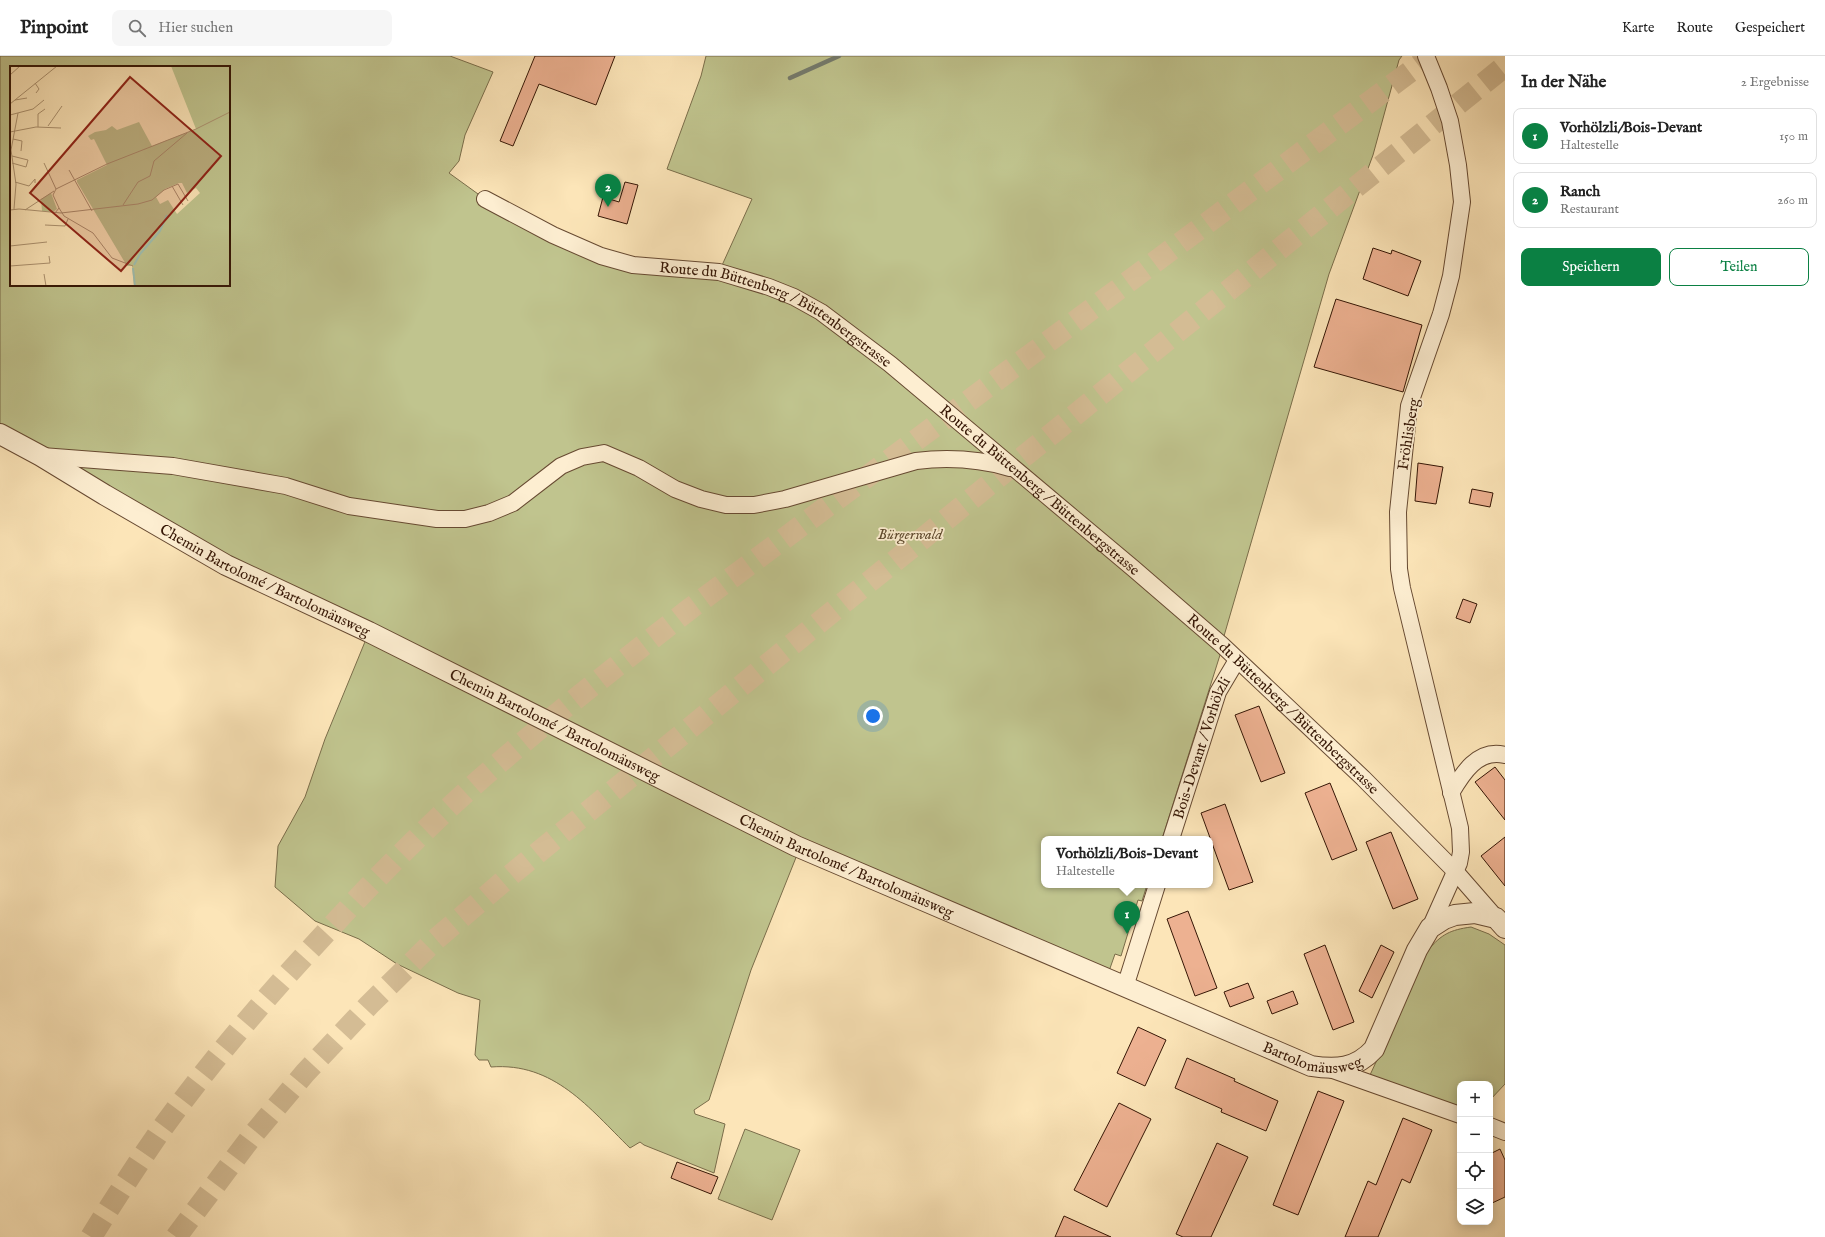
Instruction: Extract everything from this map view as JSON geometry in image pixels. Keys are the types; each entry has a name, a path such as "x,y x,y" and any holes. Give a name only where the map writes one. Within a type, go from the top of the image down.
{"street":[{"name":"Fröhlisberg","path":"1426,56 1450,121 1458,165 1462,202 1452,276 1441,314 1409,406 1398,512 1399,569 1402,588 1458,818 1461,846 1459,863 1455,871"},
{"name":"Route du Büttenberg / Büttenbergstrasse","path":"485,199 566,241 618,261 633,265 719,272 769,287 794,297 821,312 865,344 1015,469 1134,569 1237,660 1363,778 1455,871 1500,923"},
{"name":"Chemin Bartolomé / Bartolomäusweg","path":"0,434 41,456 226,565 369,632 796,846 1125,987"},
{"path":"41,456 173,466 286,486 349,506 444,519 465,520 489,513 513,503 561,466 582,457 604,453 639,468 675,489 701,499 726,505 754,505 785,499 916,461 936,458 983,461 1015,469"},
{"name":"Bois-Devant / Vorhölzli","path":"1172,836 1218,692 1237,660"},
{"path":"1451,793 1462,775 1472,763 1487,755 1505,755"},
{"name":"Bartolomäusweg","path":"1125,987 1311,1066 1329,1069 1347,1067 1355,1064 1374,1049 1417,950 1430,928 1455,871"},
{"path":"1125,987 1156,888"},
{"name":"Bartolomäusweg","path":"1430,928 1444,919 1466,913 1480,914 1500,923"},
{"path":"1329,1069 1457,1114"},
{"path":"1493,1127 1505,1132"}],"green space":[{"name":"Bürgerwald","path":"0,56 450,56 493,72 465,135 459,161 449,173 485,199 601,256 719,272 752,199 667,169 701,76 706,56 1402,56 1399,60 1373,155 1329,274 1224,636 1215,647 1220,655 1163,836 1041,836 1041,888 1146,888 1142,901 1138,900 1121,956 1115,954 1108,974 803,840 751,970 709,1100 694,1110 695,1114 725,1124 714,1173 644,1145 640,1142 630,1148 585,1103 552,1080 534,1072 513,1067 491,1067 488,1060 479,1060 475,1055 480,1000 458,993 397,964 359,939 315,921 275,887 278,846 305,797 325,739 369,632 0,434"},
{"path":"1471,927 1489,934 1505,945 1505,1084 1493,1097 1493,1081 1457,1081 1457,1106 1370,1075 1428,950 1442,936 1457,930"},
{"path":"745,1129 800,1150 772,1220 718,1199"}],"building":[{"path":"535,56 615,56 596,105 539,84 513,146 500,141"},
{"path":"625,182 638,185 627,224 598,216 603,197 619,202"},
{"path":"1373,248 1391,254 1392,250 1421,261 1408,296 1363,279"},
{"path":"1336,299 1422,325 1403,392 1314,367"},
{"path":"1418,463 1443,467 1436,504 1415,501"},
{"path":"1472,489 1493,493 1490,507 1469,503"},
{"path":"1463,599 1477,604 1470,623 1456,618"},
{"path":"1259,706 1285,773 1261,782 1235,715"},
{"path":"1495,767 1505,780 1505,820 1475,782"},
{"path":"1330,783 1357,850 1332,860 1305,793"},
{"path":"1225,804 1253,882 1229,890 1213,846 1213,836 1209,836 1201,813"},
{"path":"1391,832 1418,899 1393,909 1366,842"},
{"path":"1505,837 1505,886 1481,856"},
{"path":"1188,911 1217,988 1195,996 1167,919"},
{"path":"1325,945 1354,1022 1333,1030 1304,954"},
{"path":"1381,945 1394,952 1372,998 1359,991"},
{"path":"1248,983 1254,998 1230,1007 1224,992"},
{"path":"1293,991 1298,1004 1272,1014 1267,1001"},
{"path":"1138,1027 1166,1040 1145,1086 1117,1073"},
{"path":"1187,1058 1235,1079 1234,1081 1278,1101 1266,1131 1221,1112 1222,1109 1175,1088"},
{"path":"1318,1091 1344,1101 1298,1215 1273,1205"},
{"path":"1119,1103 1151,1119 1107,1207 1074,1190"},
{"path":"1403,1118 1432,1130 1410,1183 1402,1179 1378,1237 1345,1237 1368,1181 1376,1185"},
{"path":"1217,1143 1248,1157 1211,1237 1183,1237 1176,1234"},
{"path":"1500,1149 1505,1160 1505,1197 1493,1203 1493,1153"},
{"path":"677,1162 718,1177 711,1194 671,1178"},
{"path":"1064,1216 1111,1237 1055,1237"}],"waterway":[{"path":"790,78 839,56"}],"tunnel":[{"path":"91,1237 163,1127 203,1074 245,1023 354,902 420,835 489,771 579,696 691,608 1431,56"},
{"path":"176,1237 252,1136 305,1073 369,1005 435,940 512,874 752,677 1505,66"}],"place":[{"name":"Ranch","path":"608,207"},
{"name":"Vorhölzli/Bois-Devant","path":"1127,934"}]}
